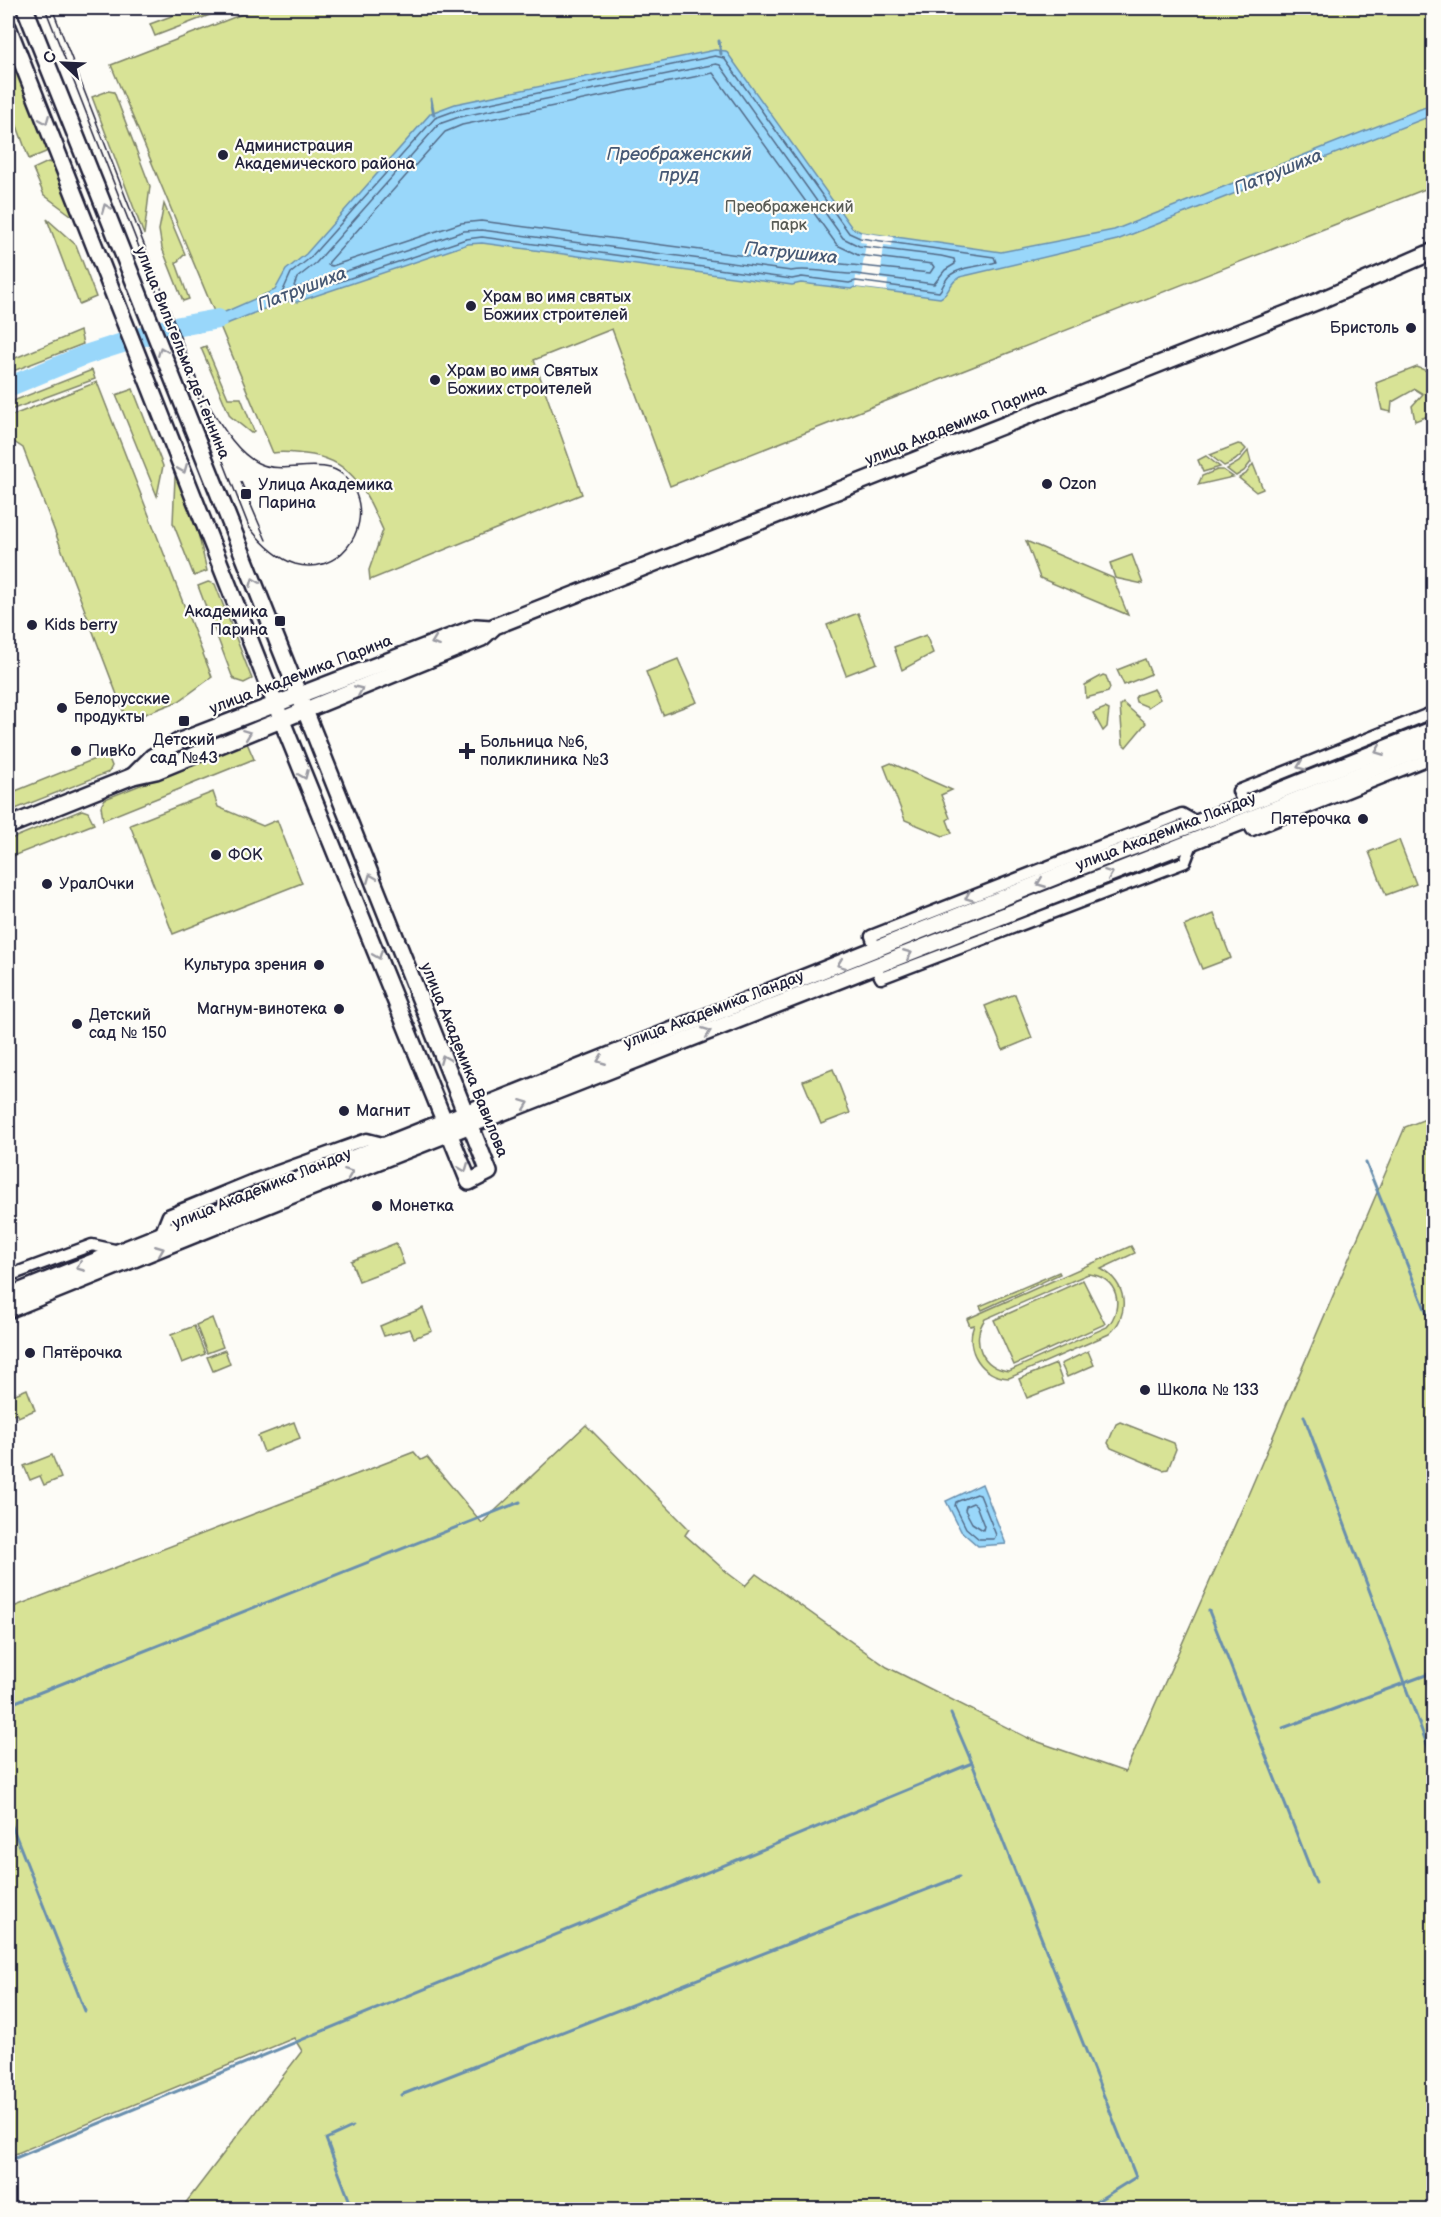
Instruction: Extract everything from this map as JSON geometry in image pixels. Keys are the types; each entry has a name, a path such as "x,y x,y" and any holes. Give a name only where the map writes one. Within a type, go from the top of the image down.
{"street":[{"name":"улица Вильгельма де Геннина","path":"25,8 304,712"},
{"path":"8,27 282,721"},
{"name":"улица Академика Парина","path":"133,776 152,757 180,741 476,627 491,628 1299,309 1434,251"},
{"name":"улица Академика Парина","path":"8,826 133,776 156,771 304,712 482,638 491,628"},
{"name":"улица Академика Вавилова","path":"282,721 469,1182 489,1172 304,712"},
{"name":"улица Академика Ландау","path":"1248,818 1238,791 1434,712"},
{"name":"улица Академика Ландау","path":"8,1310 447,1128 874,943 1198,823 1248,818 1434,729"},
{"name":"улица Академика Ландау","path":"468,1119 878,972 1248,818 1434,744"},
{"path":"1248,818 1282,818 1434,757"},
{"name":"улица Академика Ландау","path":"8,1296 388,1144 447,1128"},
{"path":"8,1276 92,1245 119,1251"}],"green space":[{"path":"193,8 228,8 155,36 150,24"},
{"name":"Преображенский парк","path":"258,8 1433,8 1433,186 670,486 612,329 534,360 582,494 370,580 369,570 383,530 370,502 355,479 335,463 305,454 273,453 111,65"},
{"path":"16,64 48,145 46,152 29,159 8,101 8,67"},
{"path":"108,91 114,92 150,186 144,235 92,97"},
{"path":"48,162 55,165 75,218 44,195 33,169"},
{"path":"164,204 185,254 176,263 189,299 183,301 162,248 159,230"},
{"path":"47,219 76,245 96,297 79,304"},
{"path":"80,331 83,344 8,373 8,361"},
{"path":"206,346 228,398 241,398 254,431 251,433 230,416 201,348"},
{"path":"1417,367 1427,371 1433,386 1433,414 1415,421 1412,406 1423,394 1415,389 1392,402 1391,412 1382,410 1376,383"},
{"path":"92,370 95,379 8,411 8,403"},
{"path":"97,382 212,677 179,701 127,721 23,448 8,438 8,417"},
{"path":"133,389 163,466 157,496 116,395"},
{"path":"1238,444 1246,449 1228,465 1224,466 1210,455"},
{"path":"1248,451 1251,462 1244,471 1236,476 1227,469 1239,462"},
{"path":"1206,456 1220,467 1203,472 1198,460"},
{"path":"1253,464 1263,489 1256,492 1239,478 1246,474"},
{"path":"1223,470 1233,477 1198,485 1202,476"},
{"path":"178,474 193,511 207,571 194,576 173,523 175,477"},
{"path":"1026,541 1113,578 1128,615 1040,578"},
{"path":"1132,555 1143,584 1115,578 1110,563"},
{"path":"208,582 215,584 252,679 244,683 235,680 232,676 198,586"},
{"path":"858,613 877,663 846,675 827,625"},
{"path":"926,635 933,653 902,670 894,647"},
{"path":"678,659 697,702 663,715 646,672"},
{"path":"1145,659 1151,674 1124,685 1117,670"},
{"path":"1103,675 1106,676 1110,688 1108,692 1086,698 1085,685"},
{"path":"1154,689 1160,699 1148,707 1136,702 1137,695"},
{"path":"1123,703 1146,723 1126,747 1123,744 1120,706"},
{"path":"1105,708 1109,710 1107,727 1103,731 1093,713"},
{"path":"247,743 254,759 103,820 101,806 105,799"},
{"path":"102,756 108,756 112,766 109,772 8,812 8,794"},
{"path":"891,763 952,790 941,795 950,818 947,820 952,833 943,836 905,820 884,766"},
{"name":"ФОК","path":"213,792 218,807 263,826 277,820 302,883 173,934 130,825"},
{"path":"82,810 88,812 94,824 8,858 8,840"},
{"path":"1399,840 1416,884 1386,895 1369,852"},
{"path":"1214,914 1231,958 1202,969 1184,926"},
{"path":"1015,994 1032,1038 1003,1050 985,1006"},
{"path":"833,1069 850,1113 821,1124 803,1081"},
{"path":"1433,1116 1433,2209 181,2209 302,2051 294,2038 8,2157 8,1609 414,1452 421,1460 427,1457 482,1523 586,1425 689,1529 685,1535 745,1586 756,1574 887,1667 1030,1739 1125,1772 1242,1509 1405,1127"},
{"path":"396,1243 404,1264 359,1281 351,1261"},
{"path":"1131,1246 1135,1253 1101,1269 1116,1282 1123,1299 1121,1318 1109,1334 1009,1378 991,1373 978,1360 971,1344 974,1325 970,1326 967,1319","holes":["1088,1274 1106,1280 1116,1294 1116,1311 1107,1327 1009,1371 992,1365 981,1352 979,1336 985,1319"]},
{"path":"1059,1272 1060,1274 982,1310 980,1306"},
{"path":"1083,1280 1105,1324 1014,1365 994,1320"},
{"path":"423,1308 432,1331 414,1338 410,1329 384,1336 380,1326"},
{"path":"212,1318 223,1347 207,1353 196,1325"},
{"path":"194,1326 205,1354 182,1363 171,1335"},
{"path":"225,1350 230,1364 213,1371 207,1357"},
{"path":"1088,1351 1094,1365 1067,1377 1061,1364"},
{"path":"1056,1364 1063,1384 1027,1398 1019,1379"},
{"path":"27,1389 35,1410 18,1417 16,1413 8,1417 8,1397"},
{"path":"294,1422 300,1438 264,1452 258,1436"},
{"path":"1120,1422 1174,1443 1176,1449 1168,1469 1163,1470 1111,1448 1108,1443 1116,1424"},
{"path":"52,1455 61,1478 44,1485 40,1476 30,1480 24,1466"}],"water":[{"name":"Преображенский пруд","path":"715,50 726,51 852,228 861,232 1001,252 1114,230 1433,104 1433,115 1117,240 960,277 940,298 855,287 851,289 801,283 792,285 482,243 468,244 297,302 284,301 229,323 197,332 191,318 225,312 275,290 286,270 306,254 431,113 455,104"},
{"path":"982,1484 1006,1544 978,1546 961,1531 946,1501"}],"pier":[{"path":"861,232 894,237 892,246 884,245 880,279 888,280 887,291 855,287 856,276 861,277 866,243 860,242"}],"waterway":[{"path":"719,41 721,54"},
{"path":"431,99 434,115"},
{"name":"Патрушиха","path":"8,387 85,355 169,328 218,319"},
{"path":"1366,1163 1434,1331"},
{"path":"1304,1416 1434,1763"},
{"path":"8,1705 520,1502"},
{"path":"1209,1611 1316,1883"},
{"path":"1283,1728 1434,1672"},
{"path":"951,1714 1136,2177 1083,2210"},
{"path":"8,2161 972,1763"},
{"path":"8,1816 85,2011"},
{"path":"401,2095 959,1877"},
{"path":"352,2127 326,2139 353,2210"}],"tram line":[{"path":"45,8 249,527 269,549 295,564 310,566 337,557 347,548 359,523 356,494 348,479 337,471 312,466 270,467 249,458 227,434 203,396 52,8"},
{"path":"241,482 266,540"}],"place":[{"name":"Администрация Академического района","path":"223,155"},
{"name":"Храм во имя святых Божиих строителей","path":"471,306"},
{"name":"Бристоль","path":"1411,328"},
{"name":"Храм во имя Святых Божиих строителей","path":"435,380"},
{"name":"Ozon","path":"1047,484"},
{"name":"Улица Академика Парина","path":"246,494"},
{"name":"Академика Парина","path":"280,621"},
{"name":"Kids berry","path":"32,625"},
{"name":"Белорусские продукты","path":"62,708"},
{"name":"Детский сад №43","path":"184,721"},
{"name":"ПивКо","path":"76,751"},
{"name":"Больница №6, поликлиника №3","path":"467,751"},
{"name":"Пятерочка","path":"1363,819"},
{"name":"ФОК","path":"216,855"},
{"name":"УралОчки","path":"47,884"},
{"name":"Культура зрения","path":"319,965"},
{"name":"Магнум-винотека","path":"339,1009"},
{"name":"Детский сад № 150","path":"77,1024"},
{"name":"Магнит","path":"344,1111"},
{"name":"Монетка","path":"377,1206"},
{"name":"Пятёрочка","path":"30,1353"},
{"name":"Школа № 133","path":"1145,1390"}]}
